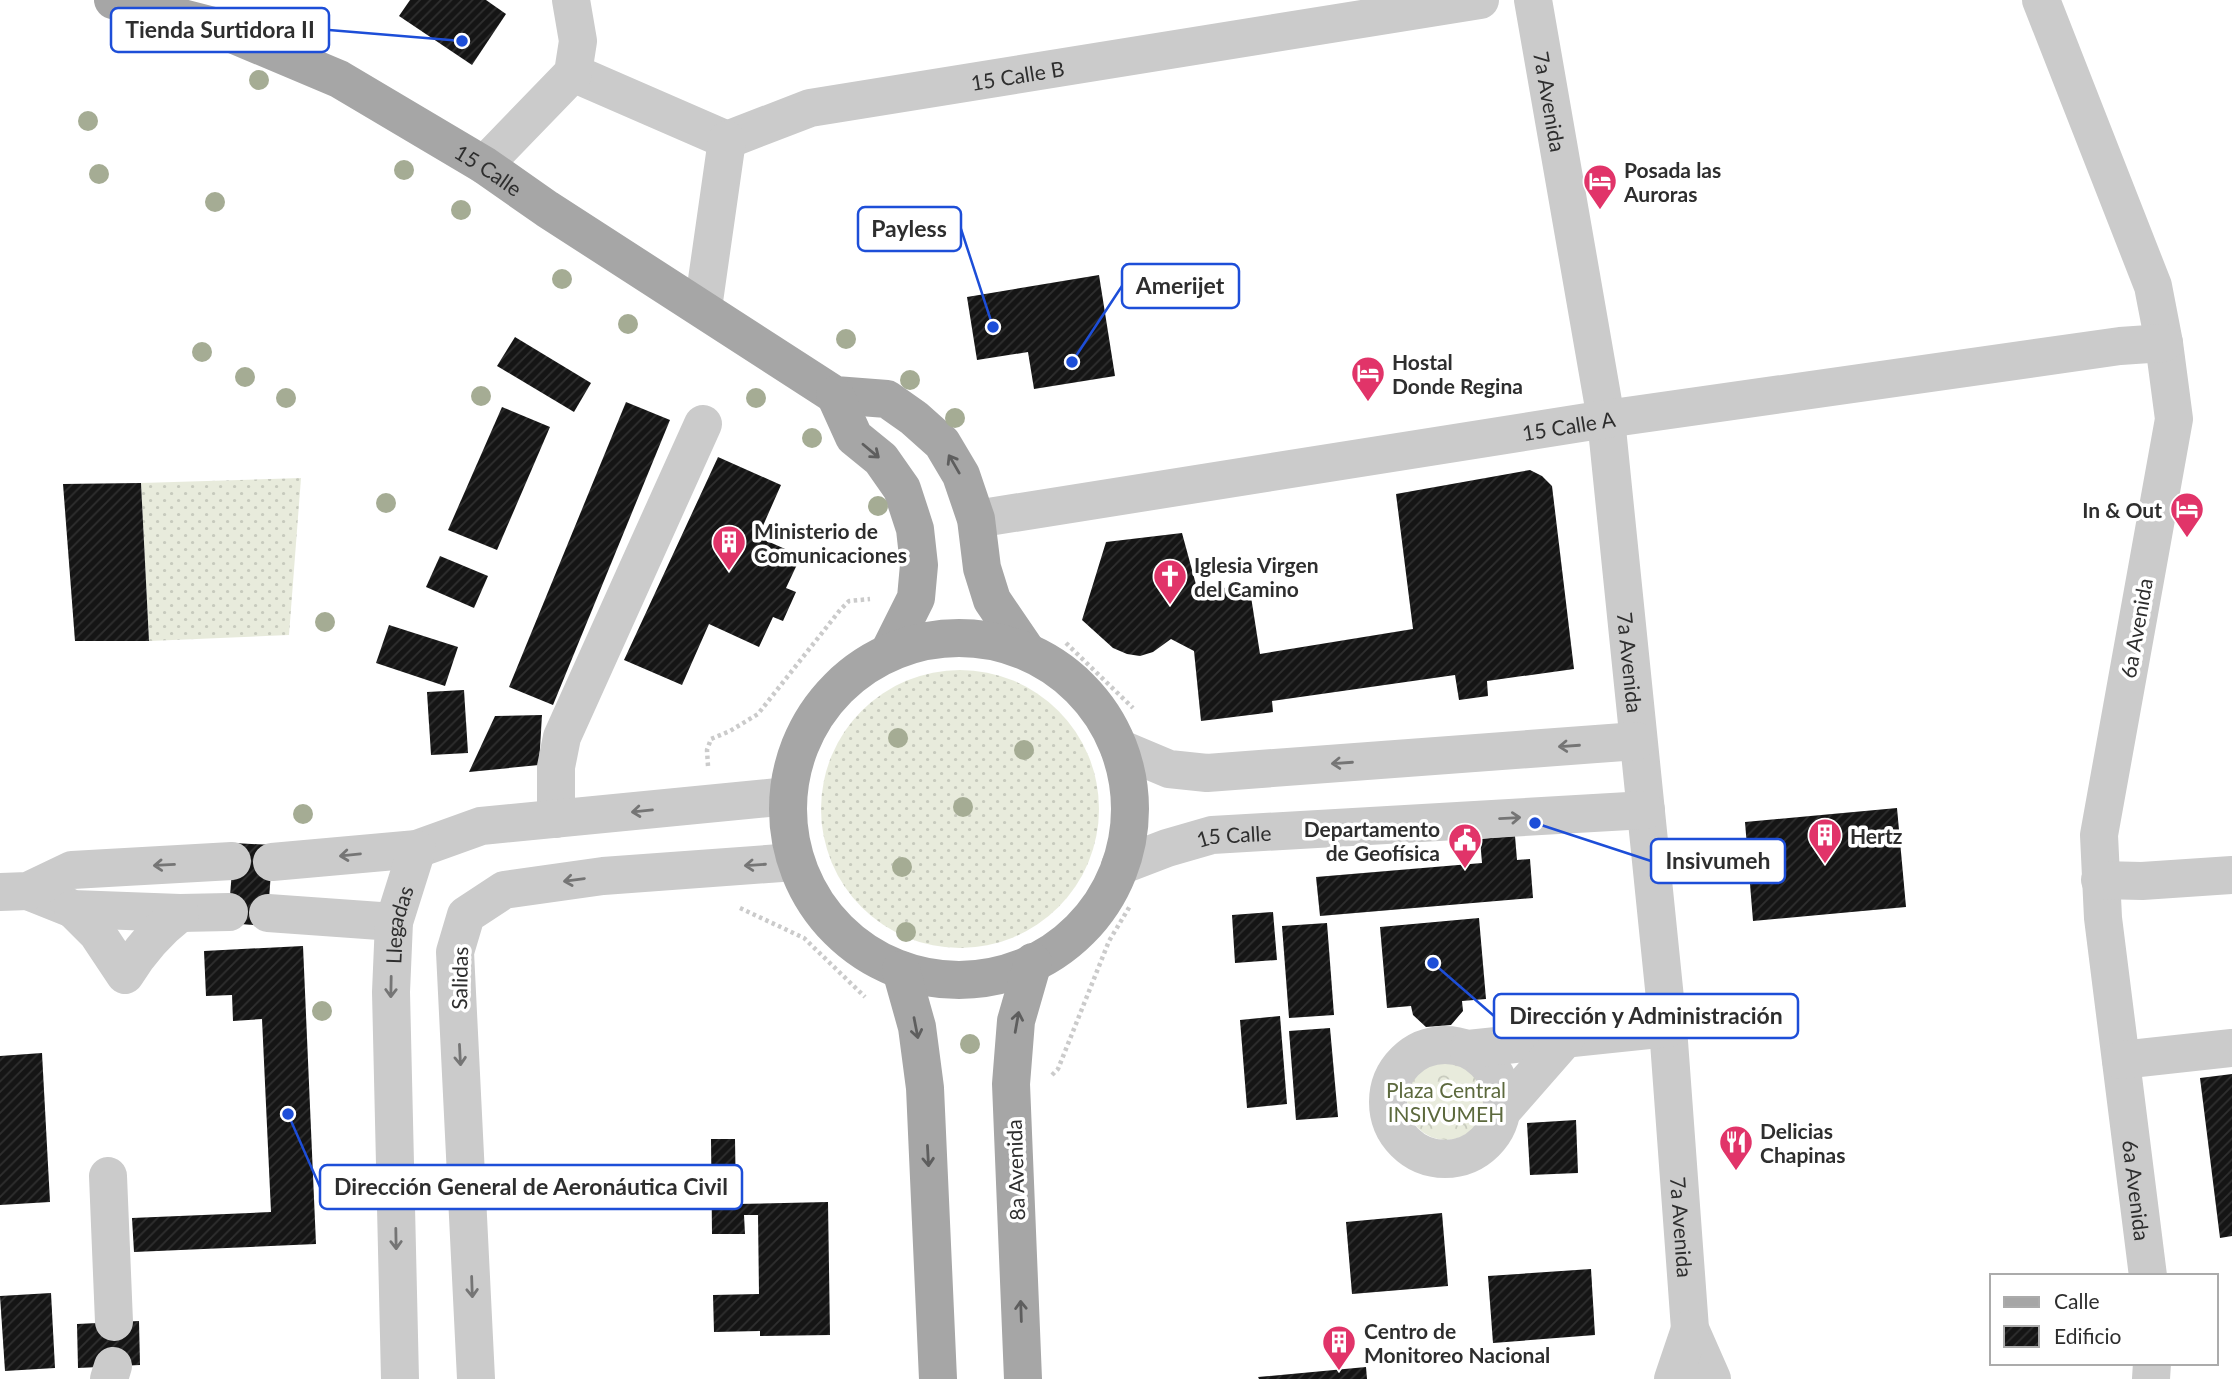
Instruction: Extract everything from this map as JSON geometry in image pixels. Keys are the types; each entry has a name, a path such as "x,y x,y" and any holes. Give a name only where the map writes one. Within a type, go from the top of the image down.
{"main road":[{"name":"15 Calle","path":"113,0 214,26 339,79 484,165 547,209 835,395 887,399 914,418 942,443 961,475 976,519 982,568 992,600 1026,650"},
{"path":"835,395 854,437 881,459 902,489 915,529 919,565 916,598 889,652"},
{"path":"981,638 1026,650 1066,674 1098,707 1119,748 1129,787 1129,827 1120,866 1100,905 1092,914 1070,938 1033,962 990,977 945,979 901,970 846,939 808,891 795,862 788,796 797,751 818,710 850,677 889,652 934,639 981,638"},
{"name":"8a Avenida","path":"1023,1379 1012,1084 1016,1021 1033,962"},
{"path":"901,970 917,1027 925,1088 938,1379"}],"street":[{"path":"484,165 573,73 578,41 571,0"},
{"name":"15 Calle B","path":"727,140 810,108 1480,0"},
{"name":"7a Avenida","path":"1533,0 1606,419 1668,1028 1690,1329 1712,1379"},
{"name":"6a Avenida","path":"2041,0 2153,286 2174,419 2099,835 2100,880 2148,1274"},
{"path":"573,73 727,140 703,308"},
{"name":"15 Calle A","path":"976,519 1606,419 2120,346 2164,343"},
{"path":"556,819 556,768 562,737 703,424"},
{"path":"1119,748 1169,769 1207,773 1637,741"},
{"path":"272,862 417,849 481,826 788,796"},
{"name":"15 Calle","path":"1120,866 1212,835 1646,810"},
{"name":"Llegadas","path":"400,1379 391,992 394,922 417,849"},
{"path":"14,891 72,870 232,861"},
{"name":"Salidas","path":"476,1379 455,952 466,915 504,890 603,876 795,862"},
{"path":"2100,880 2142,881 2232,875"},
{"path":"14,891 73,909 229,912"},
{"path":"73,909 97,933 125,975 158,930 180,913"},
{"path":"268,913 394,922"},
{"path":"1468,1049 1484,1059 1496,1074 1502,1092 1502,1111 1496,1128 1484,1144 1469,1154 1450,1159 1431,1158 1414,1150 1400,1137 1391,1121 1388,1102 1390,1084 1399,1067 1413,1054 1430,1046 1450,1045 1468,1049 1668,1028"},
{"path":"1502,1111 1566,1038"},
{"path":"2121,1060 2232,1048"},
{"path":"108,1176 114,1322"},
{"name":"7a Avenida","path":"1673,1379 1690,1329"}],"path":[{"path":"710,804 707,750 711,739 758,714 839,610 849,601 858,599 916,598"},
{"path":"1063,640 1140,713"},
{"path":"716,868 719,898 804,938 855,985 871,1004"},
{"path":"1012,1084 1047,1080 1058,1069 1109,941 1132,904"}],"green space":[{"path":"301,478 289,635 149,641 141,483"},
{"path":"960,670 1000,676 1026,686 1058,711 1083,743 1093,769 1099,809 1093,849 1083,875 1058,907 1026,932 1000,942 960,948 920,942 894,932 862,907 837,875 827,849 821,809 827,769 837,743 862,711 894,686 920,676"},
{"name":"Plaza Central INSIVUMEH","path":"1438,1062 1454,1062 1468,1068 1479,1079 1485,1093 1485,1109 1479,1123 1468,1134 1454,1140 1438,1140 1424,1134 1413,1123 1407,1109 1407,1093 1413,1079 1424,1068"}],"building":[{"path":"410,0 486,0 506,14 472,65 399,16"},
{"path":"1099,275 1115,376 1034,389 1028,352 977,360 967,297"},
{"path":"515,337 591,383 574,412 497,366"},
{"path":"626,402 670,420 553,705 509,687"},
{"path":"502,407 550,427 497,550 448,530"},
{"name":"Ministerio de Comunicaciones","path":"718,457 781,485 758,537 801,556 786,588 796,592 783,621 773,617 759,647 709,624 682,685 624,660"},
{"name":"Iglesia Virgen del Camino","path":"1530,470 1542,476 1552,486 1574,669 1487,681 1488,696 1459,700 1455,675 1272,701 1273,712 1201,721 1194,651 1171,639 1153,652 1140,656 1127,654 1113,648 1082,620 1106,542 1182,533 1198,592 1249,584 1260,654 1413,629 1396,494"},
{"path":"141,483 149,641 75,641 63,484"},
{"path":"440,556 488,576 474,608 426,587"},
{"path":"389,625 458,647 445,686 376,663"},
{"path":"464,690 468,753 431,755 427,692"},
{"path":"542,715 539,765 469,772 495,716"},
{"name":"Hertz","path":"1897,808 1906,907 1753,921 1745,822"},
{"name":"Departamento de Geofísica","path":"1515,836 1517,860 1530,859 1533,898 1320,916 1316,877 1482,863 1480,839"},
{"path":"234,843 273,845 267,926 228,923"},
{"path":"1273,912 1277,960 1235,963 1232,915"},
{"path":"1479,918 1486,999 1462,1001 1463,1011 1451,1025 1426,1027 1413,1015 1411,1006 1387,1008 1380,927"},
{"path":"1327,923 1334,1015 1289,1018 1282,926"},
{"path":"303,946 316,1244 134,1252 132,1218 271,1212 262,1019 233,1021 232,995 206,996 204,951"},
{"path":"1280,1016 1287,1104 1247,1108 1240,1020"},
{"path":"1330,1028 1338,1117 1296,1120 1289,1031"},
{"path":"42,1053 50,1202 0,1205 0,1056"},
{"path":"2232,1074 2232,1236 2220,1238 2200,1078"},
{"path":"1576,1120 1578,1173 1530,1175 1527,1123"},
{"path":"711,1139 735,1139 736,1204 828,1202 830,1335 760,1336 760,1331 714,1332 713,1295 759,1294 758,1215 744,1215 745,1234 712,1234"},
{"path":"1442,1213 1448,1286 1352,1294 1346,1222"},
{"path":"1591,1269 1595,1335 1493,1343 1488,1276"},
{"path":"51,1293 55,1368 5,1371 0,1296"},
{"path":"139,1321 140,1365 78,1368 77,1324"},
{"name":"Centro de Monitoreo Nacional","path":"1366,1367 1367,1379 1258,1377"}],"place":[{"name":"Tienda Surtidora II","path":"462,41"},
{"name":"Posada las Auroras","path":"1600,211"},
{"name":"Payless","path":"993,327"},
{"name":"Amerijet","path":"1072,362"},
{"name":"Hostal Donde Regina","path":"1368,403"},
{"name":"In & Out","path":"2187,539"},
{"name":"Ministerio de Comunicaciones","path":"729,572"},
{"name":"Iglesia Virgen del Camino","path":"1170,606"},
{"name":"Insivumeh","path":"1535,823"},
{"name":"Hertz","path":"1825,865"},
{"name":"Departamento de Geofísica","path":"1465,870"},
{"name":"Dirección y Administración","path":"1433,963"},
{"name":"Dirección General de Aeronáutica Civil","path":"288,1114"},
{"name":"Delicias Chapinas","path":"1736,1172"},
{"name":"Centro de Monitoreo Nacional","path":"1339,1372"}]}
